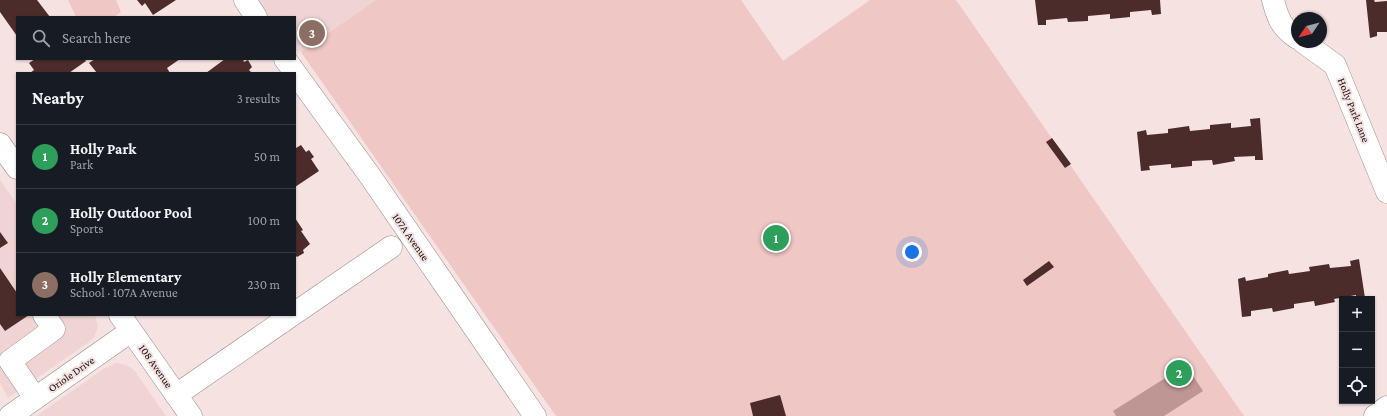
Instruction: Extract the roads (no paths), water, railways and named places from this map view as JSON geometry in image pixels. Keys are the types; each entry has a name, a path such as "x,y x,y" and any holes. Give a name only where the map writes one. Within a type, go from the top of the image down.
{"street":[{"path":"245,0 255,16"},
{"path":"1273,0 1278,18 1286,30 1291,34"},
{"name":"Holly Park Lane","path":"1311,48 1335,65 1387,192"},
{"name":"107A Avenue","path":"286,60 294,72"},
{"name":"107A Avenue","path":"296,74 370,176 535,416"},
{"path":"0,144 16,167"},
{"path":"296,312 391,247"},
{"path":"35,398 10,361 54,329 45,316"},
{"path":"176,395 291,316"},
{"name":"108 Avenue","path":"126,323 191,416"},
{"name":"Oriole Drive","path":"10,416 35,398 126,323"},
{"path":"12,343 28,331 36,342"},
{"path":"1375,416 1387,407"}],"place":[{"name":"Holly Elementary","path":"312,33"},
{"name":"Holly Park","path":"776,238"},
{"name":"Holly Outdoor Pool","path":"1179,373"}]}
